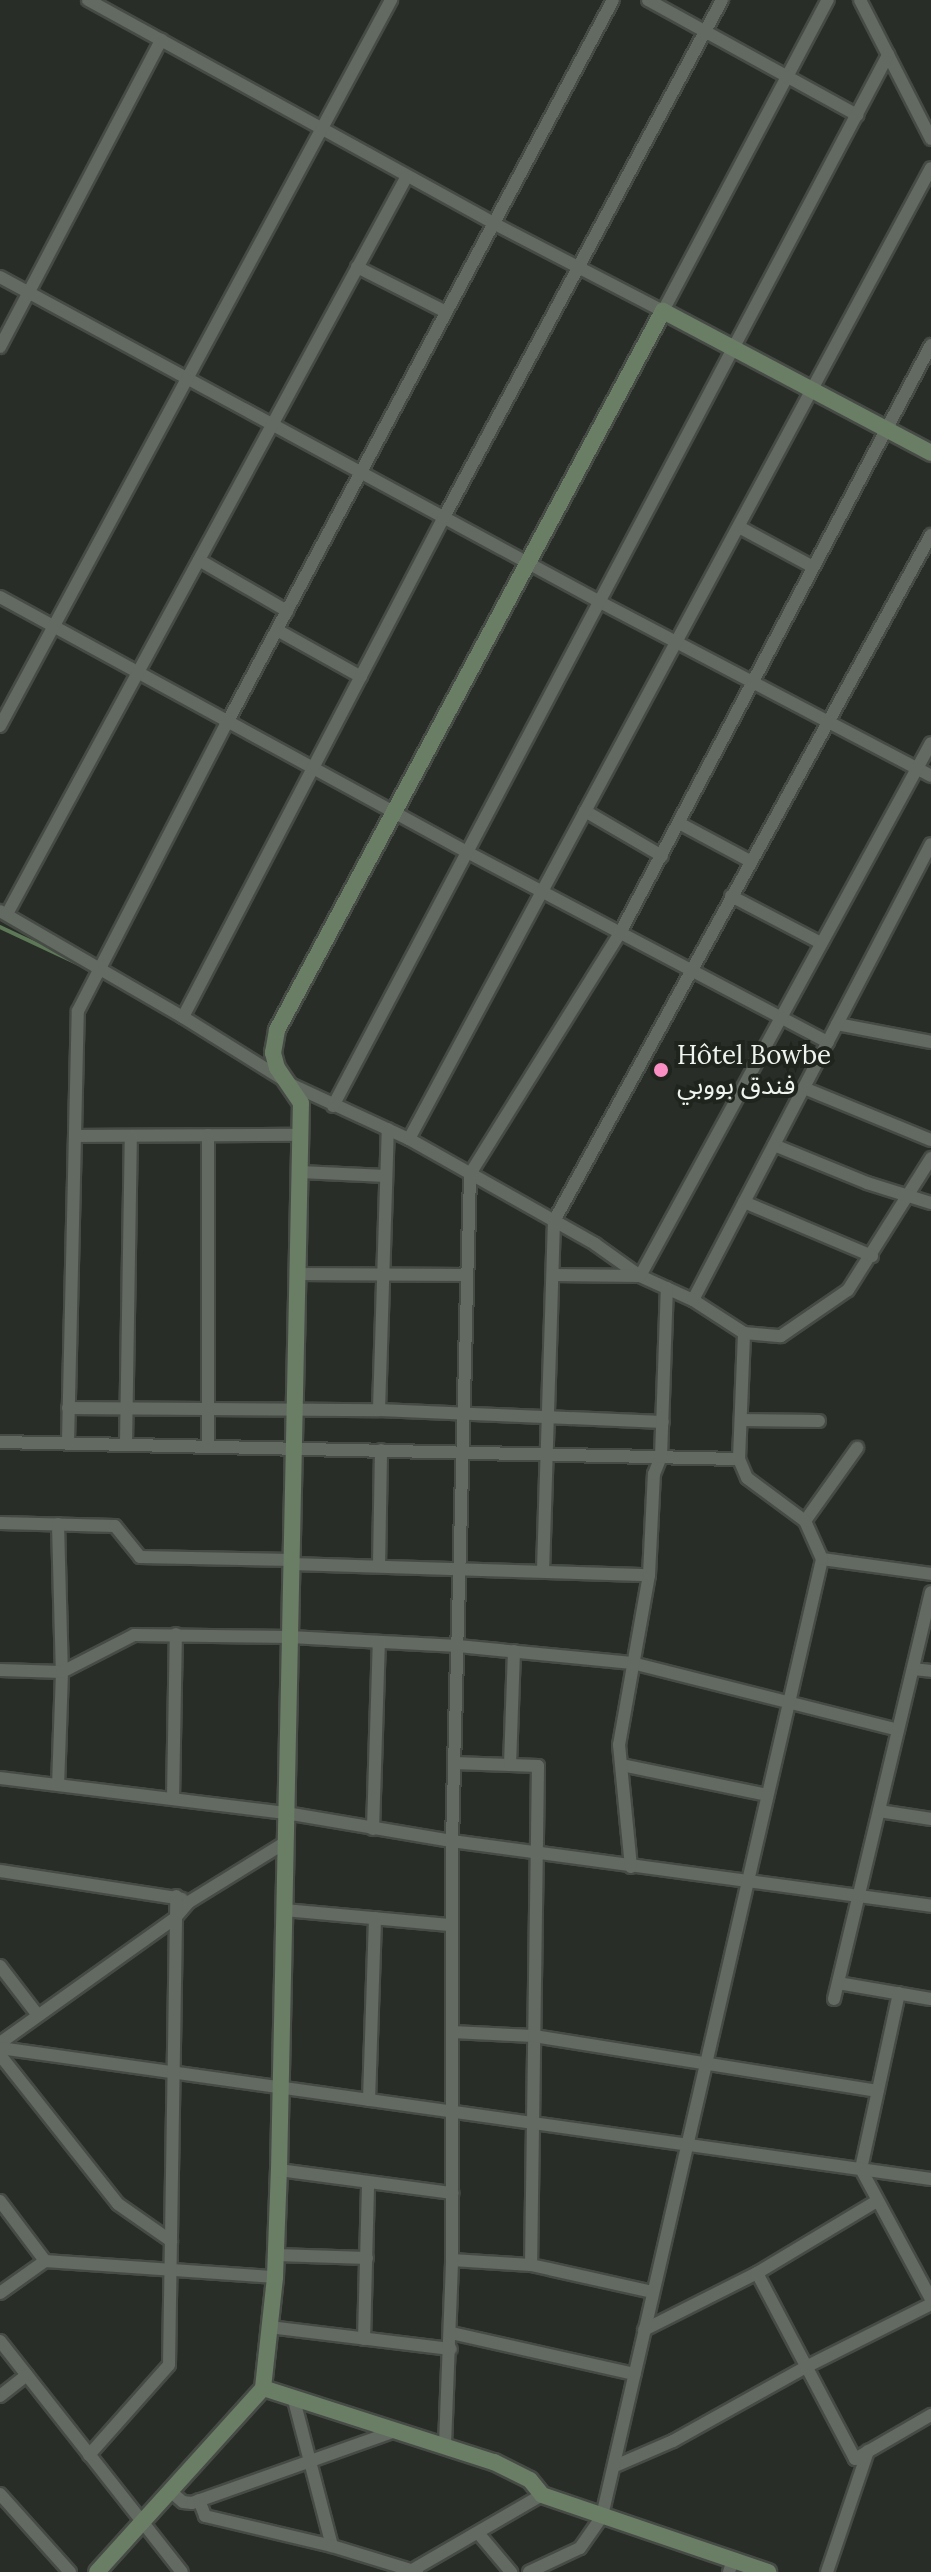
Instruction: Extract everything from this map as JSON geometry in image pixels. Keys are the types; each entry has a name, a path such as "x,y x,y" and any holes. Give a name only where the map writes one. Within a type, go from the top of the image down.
{"street":[{"path":"88,0 493,223 931,453"},
{"path":"0,726 391,0"},
{"path":"68,1442 78,1011 228,721 613,0"},
{"path":"648,0 857,115"},
{"path":"183,1017 444,517 722,0"},
{"path":"97,2572 263,2388 275,2277 279,2170 301,1103 292,1085 277,1068 273,1053 277,1030 828,0"},
{"path":"860,0 931,139"},
{"path":"0,347 161,40"},
{"path":"333,1106 888,55"},
{"path":"409,1139 931,168"},
{"path":"407,176 4,913 183,1017 292,1085 409,1139 554,1221 640,1276 693,1300 744,1333 781,1336 848,1290 931,1158"},
{"path":"357,267 446,312"},
{"path":"0,277 188,376 600,602 931,776"},
{"path":"445,2445 451,2349 452,1841 460,1452 470,1174 621,931 931,345"},
{"path":"739,527 813,567"},
{"path":"543,1571 554,1221 750,861 830,724 931,535"},
{"path":"199,560 287,611"},
{"path":"0,597 467,852 828,1042"},
{"path":"277,630 361,677"},
{"path":"640,1276 931,743"},
{"path":"585,811 662,856"},
{"path":"679,823 750,861"},
{"path":"693,1300 931,844"},
{"path":"731,896 821,943"},
{"path":"837,1024 930,1037"},
{"path":"804,1088 931,1140"},
{"path":"379,1410 388,1129"},
{"path":"208,1135 208,1446"},
{"path":"75,1136 300,1135"},
{"path":"126,1444 131,1136"},
{"path":"774,1145 906,1197 931,1203"},
{"path":"300,1172 386,1176"},
{"path":"744,1202 872,1256"},
{"path":"298,1274 466,1275"},
{"path":"553,1275 640,1276"},
{"path":"631,1867 619,1745 649,1575 654,1474 661,1457 667,1288"},
{"path":"529,2572 580,2548 602,2516 822,1559 805,1521 747,1478 739,1459 744,1333"},
{"path":"68,1408 379,1410 663,1422"},
{"path":"741,1420 819,1421"},
{"path":"0,1442 739,1459"},
{"path":"805,1521 857,1448"},
{"path":"379,1566 381,1450"},
{"path":"0,1523 115,1526 140,1557 649,1575"},
{"path":"58,1524 62,1672 58,1785"},
{"path":"822,1559 931,1574"},
{"path":"834,1999 931,1592"},
{"path":"173,1799 176,1634"},
{"path":"0,1670 62,1672 134,1635 290,1637 458,1646 632,1663 898,1730"},
{"path":"373,1829 379,1642"},
{"path":"510,1765 514,1651"},
{"path":"913,1669 931,1671"},
{"path":"454,1763 538,1766 531,2265"},
{"path":"622,1765 767,1795"},
{"path":"0,1778 286,1813 631,1867 931,1906"},
{"path":"879,1811 931,1819"},
{"path":"0,1871 182,1899 286,1842"},
{"path":"89,2455 169,2365 175,1918 182,1899"},
{"path":"285,1910 451,1925"},
{"path":"0,2046 37,2014 175,1918"},
{"path":"369,2100 375,1918"},
{"path":"0,1966 37,2014"},
{"path":"838,1983 931,1999"},
{"path":"615,2466 673,2441 931,2301 861,2169 899,1993"},
{"path":"452,2032 534,2036 878,2091"},
{"path":"0,2046 931,2179"},
{"path":"0,2055 118,2204 171,2241"},
{"path":"279,2170 452,2193"},
{"path":"364,2339 368,2183"},
{"path":"0,2201 45,2261"},
{"path":"644,2330 757,2273 877,2201"},
{"path":"276,2255 367,2258"},
{"path":"452,2260 531,2265 653,2292"},
{"path":"0,2293 45,2261 275,2277"},
{"path":"757,2273 855,2459 931,2415"},
{"path":"269,2327 451,2349"},
{"path":"451,2333 634,2374"},
{"path":"0,2341 182,2572"},
{"path":"0,2396 27,2375"},
{"path":"263,2388 514,2470 530,2480 542,2495 731,2566 768,2572"},
{"path":"294,2400 332,2546"},
{"path":"169,2490 183,2502 199,2500 393,2432"},
{"path":"827,2572 868,2451"},
{"path":"0,2494 70,2572"},
{"path":"199,2500 205,2516 332,2546 413,2571 542,2495"},
{"path":"479,2534 511,2572"}],"waterway":[{"path":"0,927 79,964"}],"place":[{"name":"Hôtel Bowbe فندق بووبي","path":"661,1070"}]}
